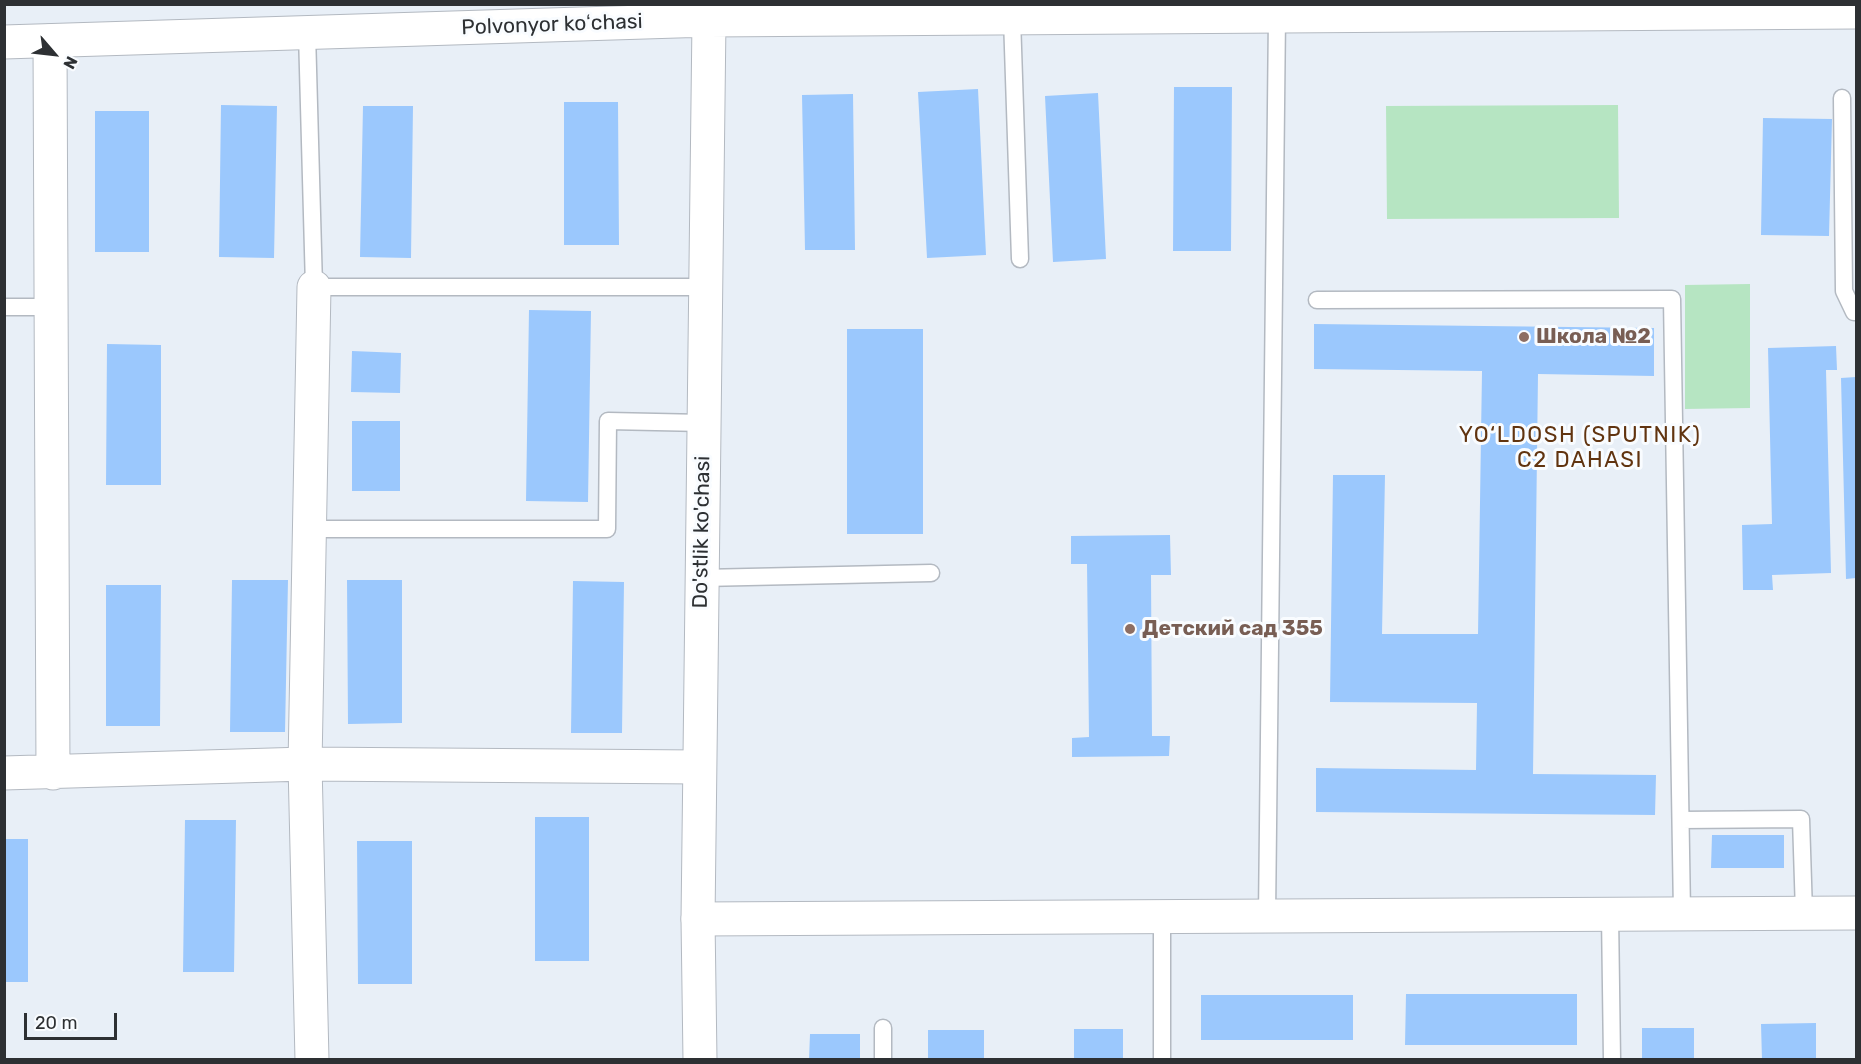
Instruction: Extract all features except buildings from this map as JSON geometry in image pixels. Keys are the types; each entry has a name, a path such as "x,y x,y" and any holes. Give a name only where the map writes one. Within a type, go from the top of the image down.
{"street":[{"name":"Polvonyor koʻchasi","path":"4,42 307,33 709,12 1012,18 1857,12"},
{"name":"Do'stlik ko'chasi","path":"700,1059 699,767 709,12"},
{"path":"50,42 53,772"},
{"path":"312,1059 306,764 314,287"},
{"path":"4,773 306,764 699,767"},
{"path":"698,918 1857,912"}],"lane":[{"path":"1267,915 1277,16"},
{"path":"1012,18 1020,259"},
{"path":"307,33 314,287 705,287"},
{"path":"1842,98 1844,291 1854,312 1857,312"},
{"path":"1317,300 1672,300 1682,913"},
{"path":"4,307 51,307"},
{"path":"310,529 607,529 608,421 704,423"},
{"path":"702,578 931,573"},
{"path":"1681,820 1801,819 1804,913"},
{"path":"1610,914 1612,1059"},
{"path":"1162,915 1162,1059"},
{"path":"883,1028 883,1059"}],"green space":[{"path":"1618,105 1619,218 1387,219 1386,106"},
{"path":"1750,284 1750,408 1685,409 1685,285"}],"place":[{"name":"Школа №2","path":"1524,337"},
{"name":"Детский сад 355","path":"1130,629"}],"district":[{"name":"YO‘LDOSH (SPUTNIK) C2 DAHASI","path":"1580,449"}]}
